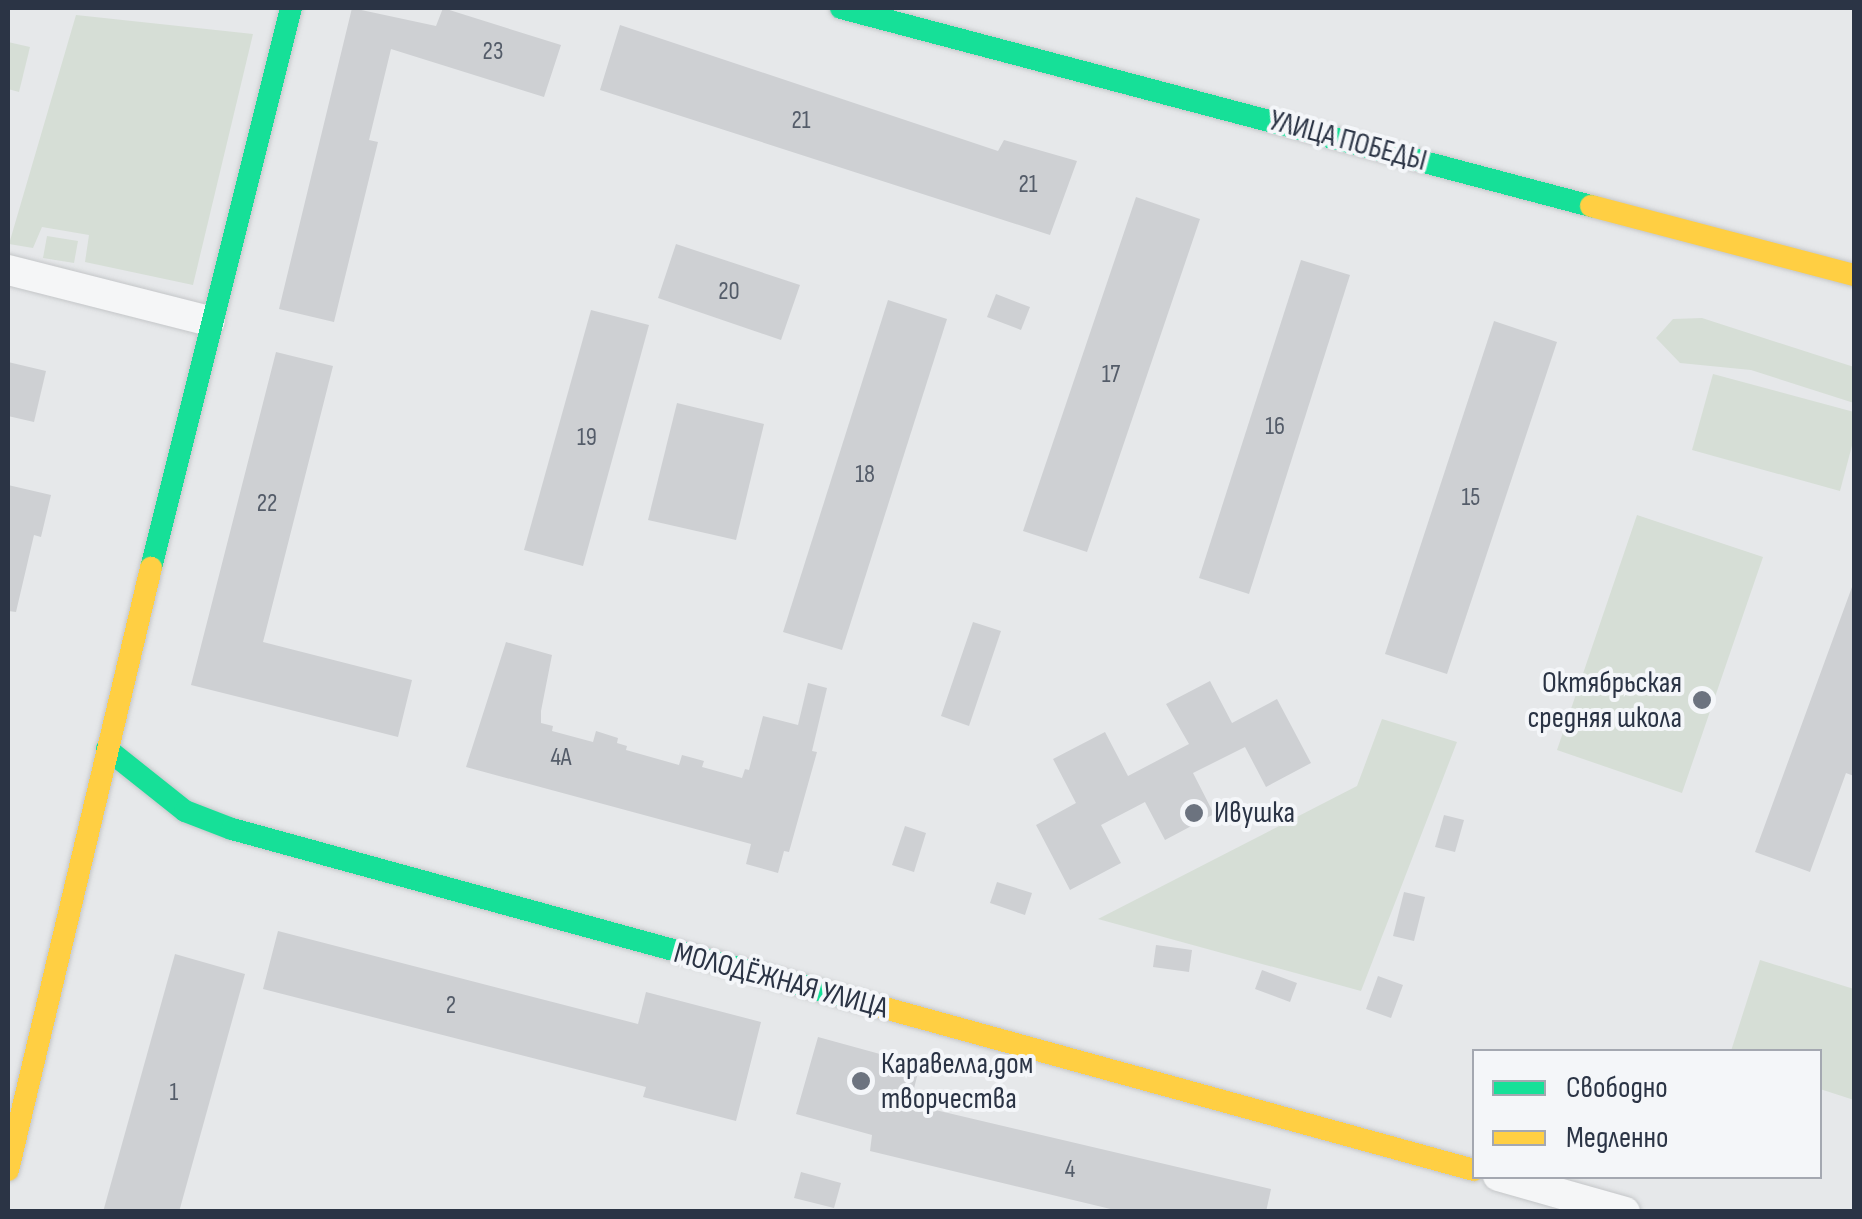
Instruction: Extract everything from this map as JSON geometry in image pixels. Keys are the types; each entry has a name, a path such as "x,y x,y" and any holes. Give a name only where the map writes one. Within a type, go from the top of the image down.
{"street":[{"path":"8,1170 210,322 291,8"},
{"name":"УЛИЦА ПОБЕДЫ","path":"841,8 1854,275"},
{"path":"8,270 210,322"},
{"name":"МОЛОДЁЖНАЯ УЛИЦА","path":"107,749 185,811 232,829 1472,1169"},
{"path":"1509,1179 1625,1212"}],"shaded area":[{"path":"76,15 253,34 193,285 85,262 89,235 42,227 33,248 9,244"},
{"path":"8,42 30,47 19,92 8,89"},
{"path":"47,236 78,241 74,263 43,258"},
{"path":"1702,318 1854,367 1854,403 1751,370 1680,363 1656,338 1673,319"},
{"path":"1713,374 1854,412 1854,438 1840,491 1692,450"},
{"path":"1637,515 1763,557 1682,793 1557,750"},
{"path":"1382,719 1457,742 1361,991 1098,919 1357,786"},
{"path":"1760,960 1854,989 1854,1100 1822,1090 1822,1049 1732,1049"}],"building":[{"path":"352,8 436,26 443,8 561,45 544,97 391,49 369,140 378,142 334,322 279,309"},
{"path":"620,25 998,151 1004,140 1077,161 1050,235 600,90"},
{"path":"1136,197 1200,219 1087,552 1023,531"},
{"path":"676,244 800,285 781,340 658,298"},
{"path":"1301,260 1350,275 1249,594 1199,578"},
{"path":"996,294 1030,307 1021,330 987,317"},
{"path":"888,300 947,319 842,650 783,632"},
{"path":"591,310 649,325 583,566 524,550"},
{"path":"1494,321 1557,342 1447,674 1385,654"},
{"path":"276,352 333,366 263,642 412,680 398,737 191,685"},
{"path":"8,362 46,371 34,422 8,416"},
{"path":"677,403 764,424 736,540 648,520"},
{"path":"8,485 51,495 41,537 34,535 16,612 8,611"},
{"path":"1852,587 1854,776 1846,773 1810,872 1755,852"},
{"path":"973,622 1001,631 969,726 941,716"},
{"path":"506,642 552,655 541,723 553,726 552,731 593,742 596,731 618,738 617,743 627,746 626,750 679,765 682,755 704,761 702,767 742,778 745,769 749,770 763,716 798,725 808,683 827,688 812,751 817,752 789,852 784,851 778,873 746,864 751,844 466,767"},
{"path":"1210,681 1232,723 1277,699 1311,763 1266,787 1245,747 1193,773 1214,814 1165,840 1145,802 1101,825 1121,863 1070,890 1036,825 1076,803 1053,759 1105,732 1128,776 1189,744 1166,704"},
{"path":"1444,815 1464,820 1455,852 1435,847"},
{"path":"905,826 926,833 914,872 892,865"},
{"path":"997,882 1032,893 1025,915 990,903"},
{"path":"1404,892 1425,897 1414,941 1393,936"},
{"path":"278,931 638,1024 646,992 761,1022 736,1121 643,1097 646,1087 263,989"},
{"path":"1156,945 1192,950 1189,972 1153,967"},
{"path":"175,954 245,974 179,1212 103,1212"},
{"path":"1262,970 1297,983 1290,1002 1255,989"},
{"path":"1378,976 1403,985 1391,1018 1366,1009"},
{"path":"818,1037 920,1065 910,1104 1271,1189 1266,1212 1123,1212 870,1151 872,1135 796,1114"},
{"path":"801,1172 841,1183 834,1208 794,1198"}],"traffic: fast":[{"path":"151,568 291,8"},
{"path":"841,8 1591,206"},
{"path":"107,749 185,811 232,829 870,1004"}],"traffic: slow":[{"path":"1591,206 1854,275"},
{"path":"8,1170 151,568"},
{"path":"870,1004 1472,1169"}],"place":[{"name":"Октябрьская средняя школа","path":"1702,700"},
{"name":"Ивушка","path":"1194,813"},
{"name":"Каравелла,дом творчества","path":"861,1081"}]}
